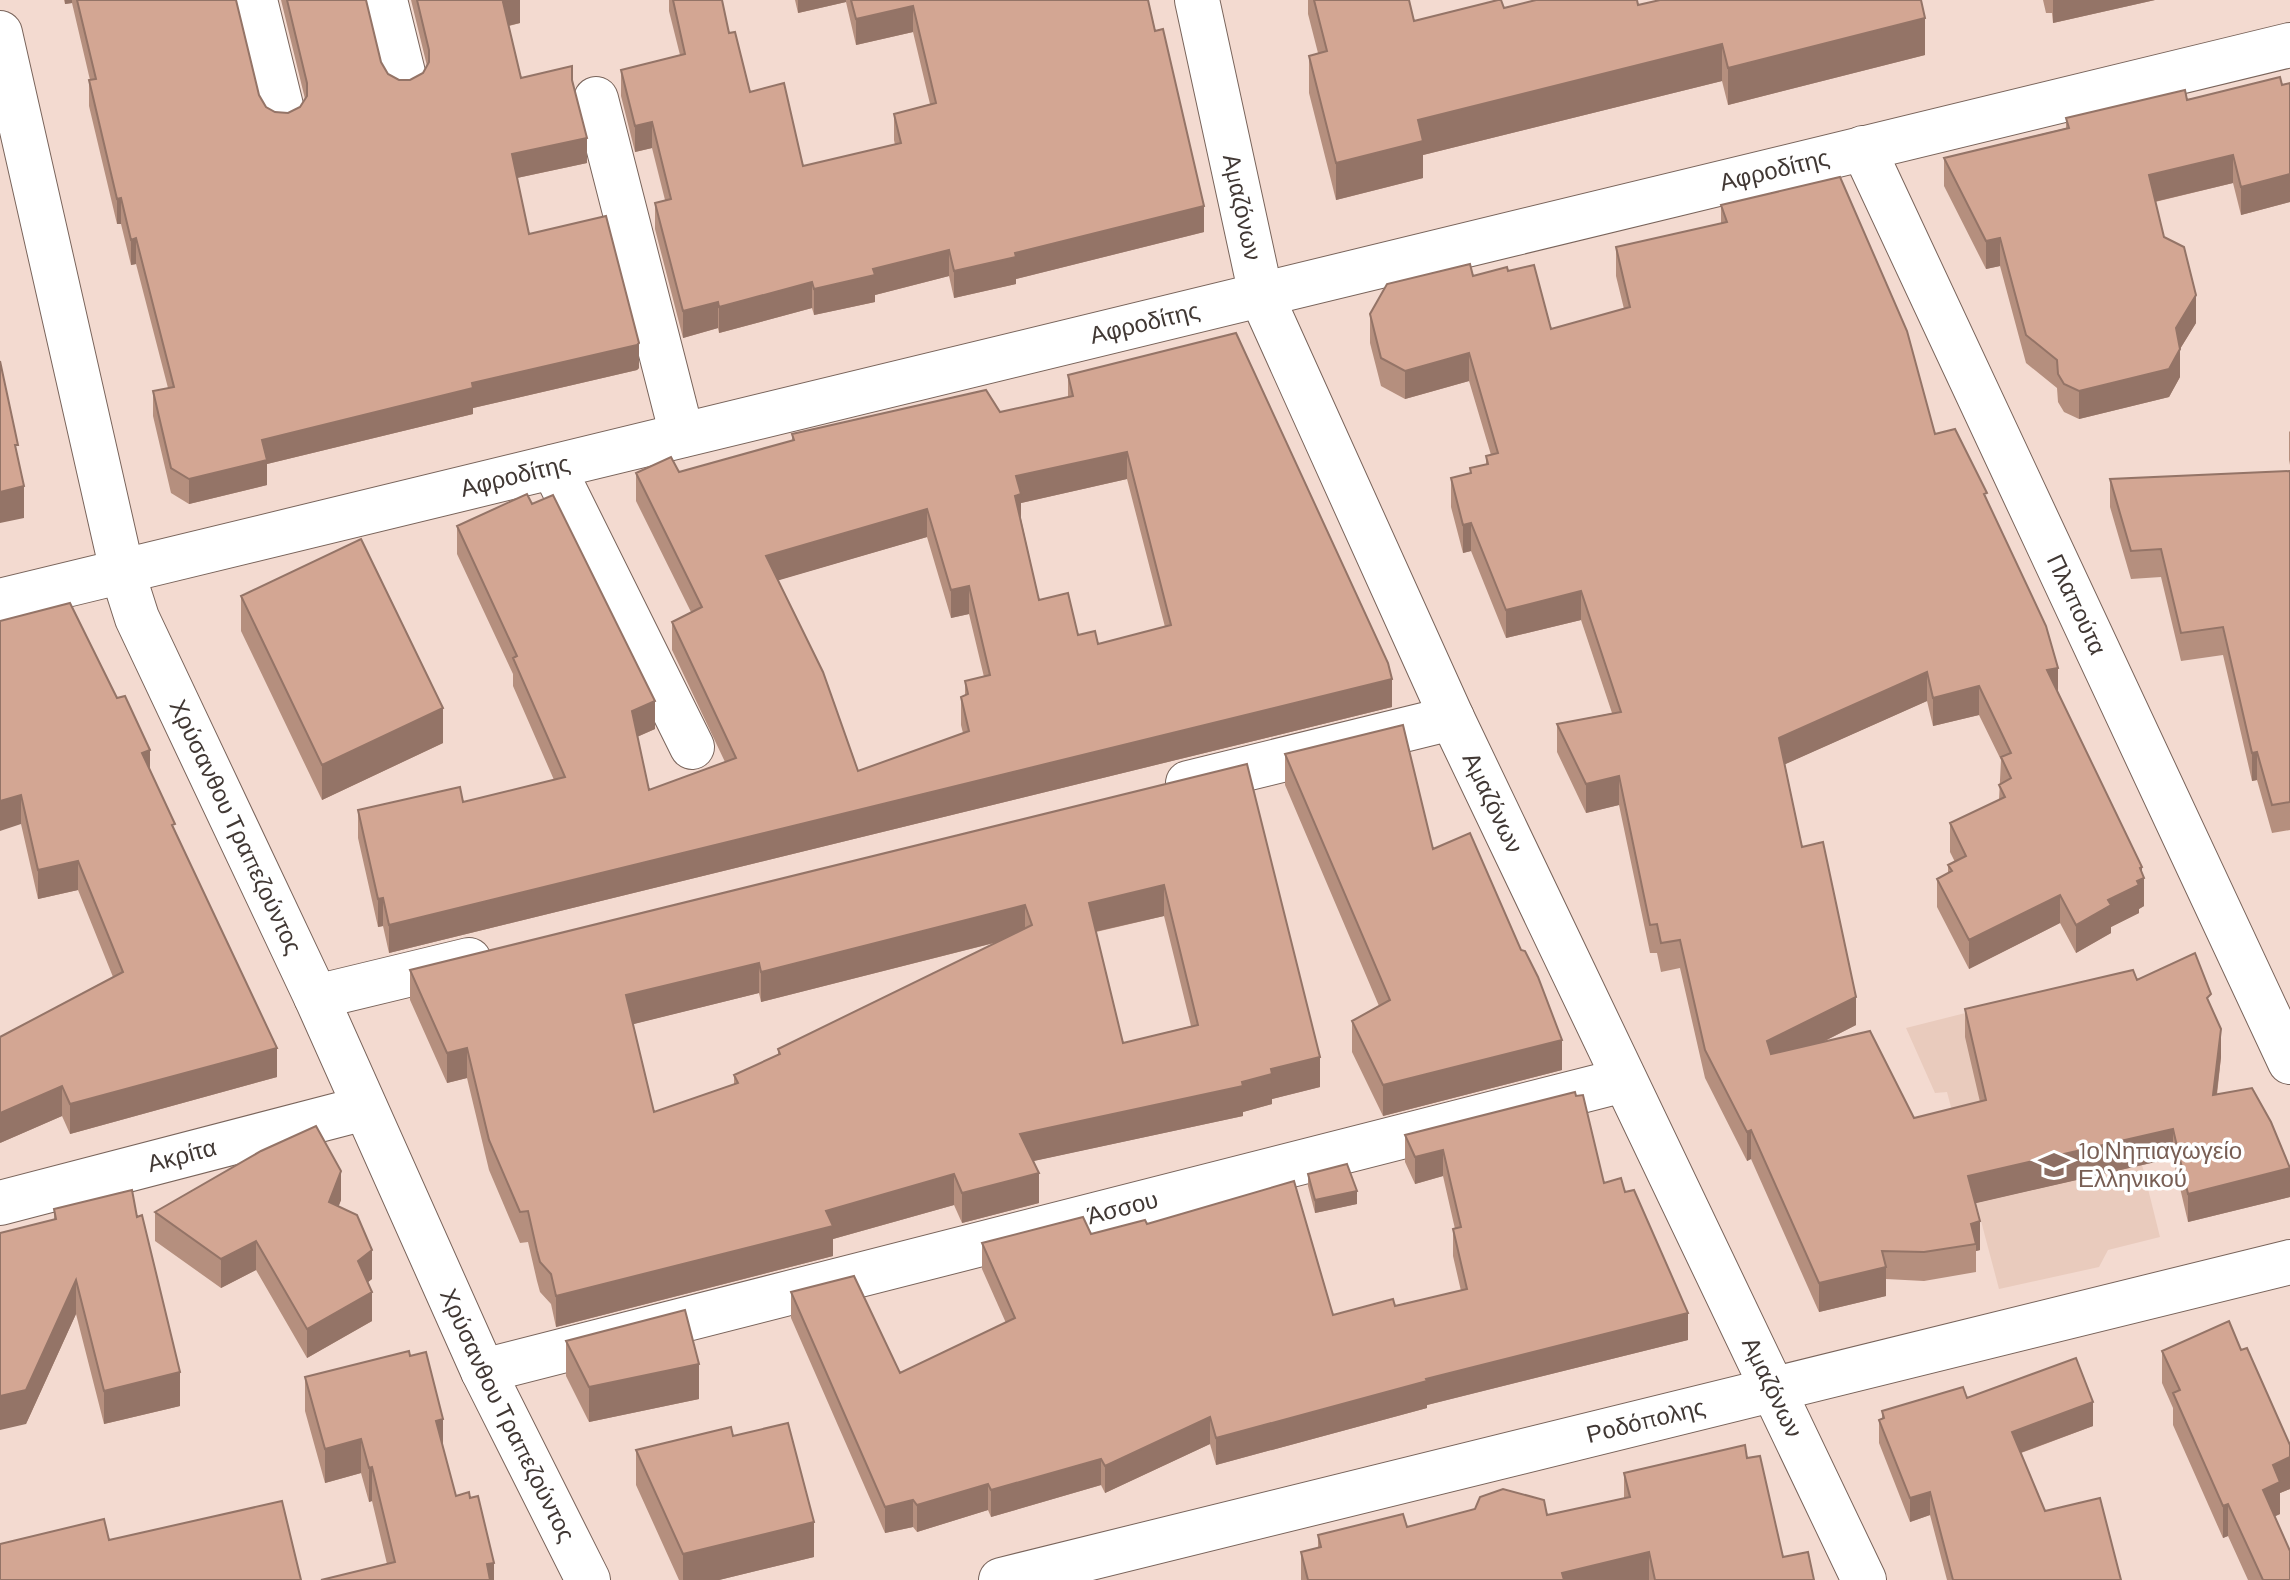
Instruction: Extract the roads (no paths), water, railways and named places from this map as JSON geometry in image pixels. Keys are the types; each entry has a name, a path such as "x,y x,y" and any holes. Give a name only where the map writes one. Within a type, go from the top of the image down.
{"street":[{"path":"255,0 283,114"},
{"path":"385,0 405,81"},
{"name":"Αμαζόνων","path":"1197,0 1261,295 1452,718 1864,1580"},
{"name":"Χρύσανθου Τραπεζούντος","path":"0,33 122,571 137,618 316,997 483,1371 588,1580"},
{"name":"Αφροδίτης","path":"0,601 2290,45"},
{"path":"596,99 682,435"},
{"name":"Πλαπούτα","path":"1863,148 2290,1062"},
{"path":"553,467 692,747"},
{"path":"1145,793 1452,718"},
{"path":"316,997 500,952"},
{"name":"Άσσου","path":"483,1371 1624,1080"},
{"name":"Ακρίτα","path":"0,1203 365,1108"},
{"name":"Ροδόπολης","path":"1001,1580 2290,1262"}],"place":[{"name":"1ο Νηπιαγωγείο Ελληνικού","path":"2054,1165"}]}
